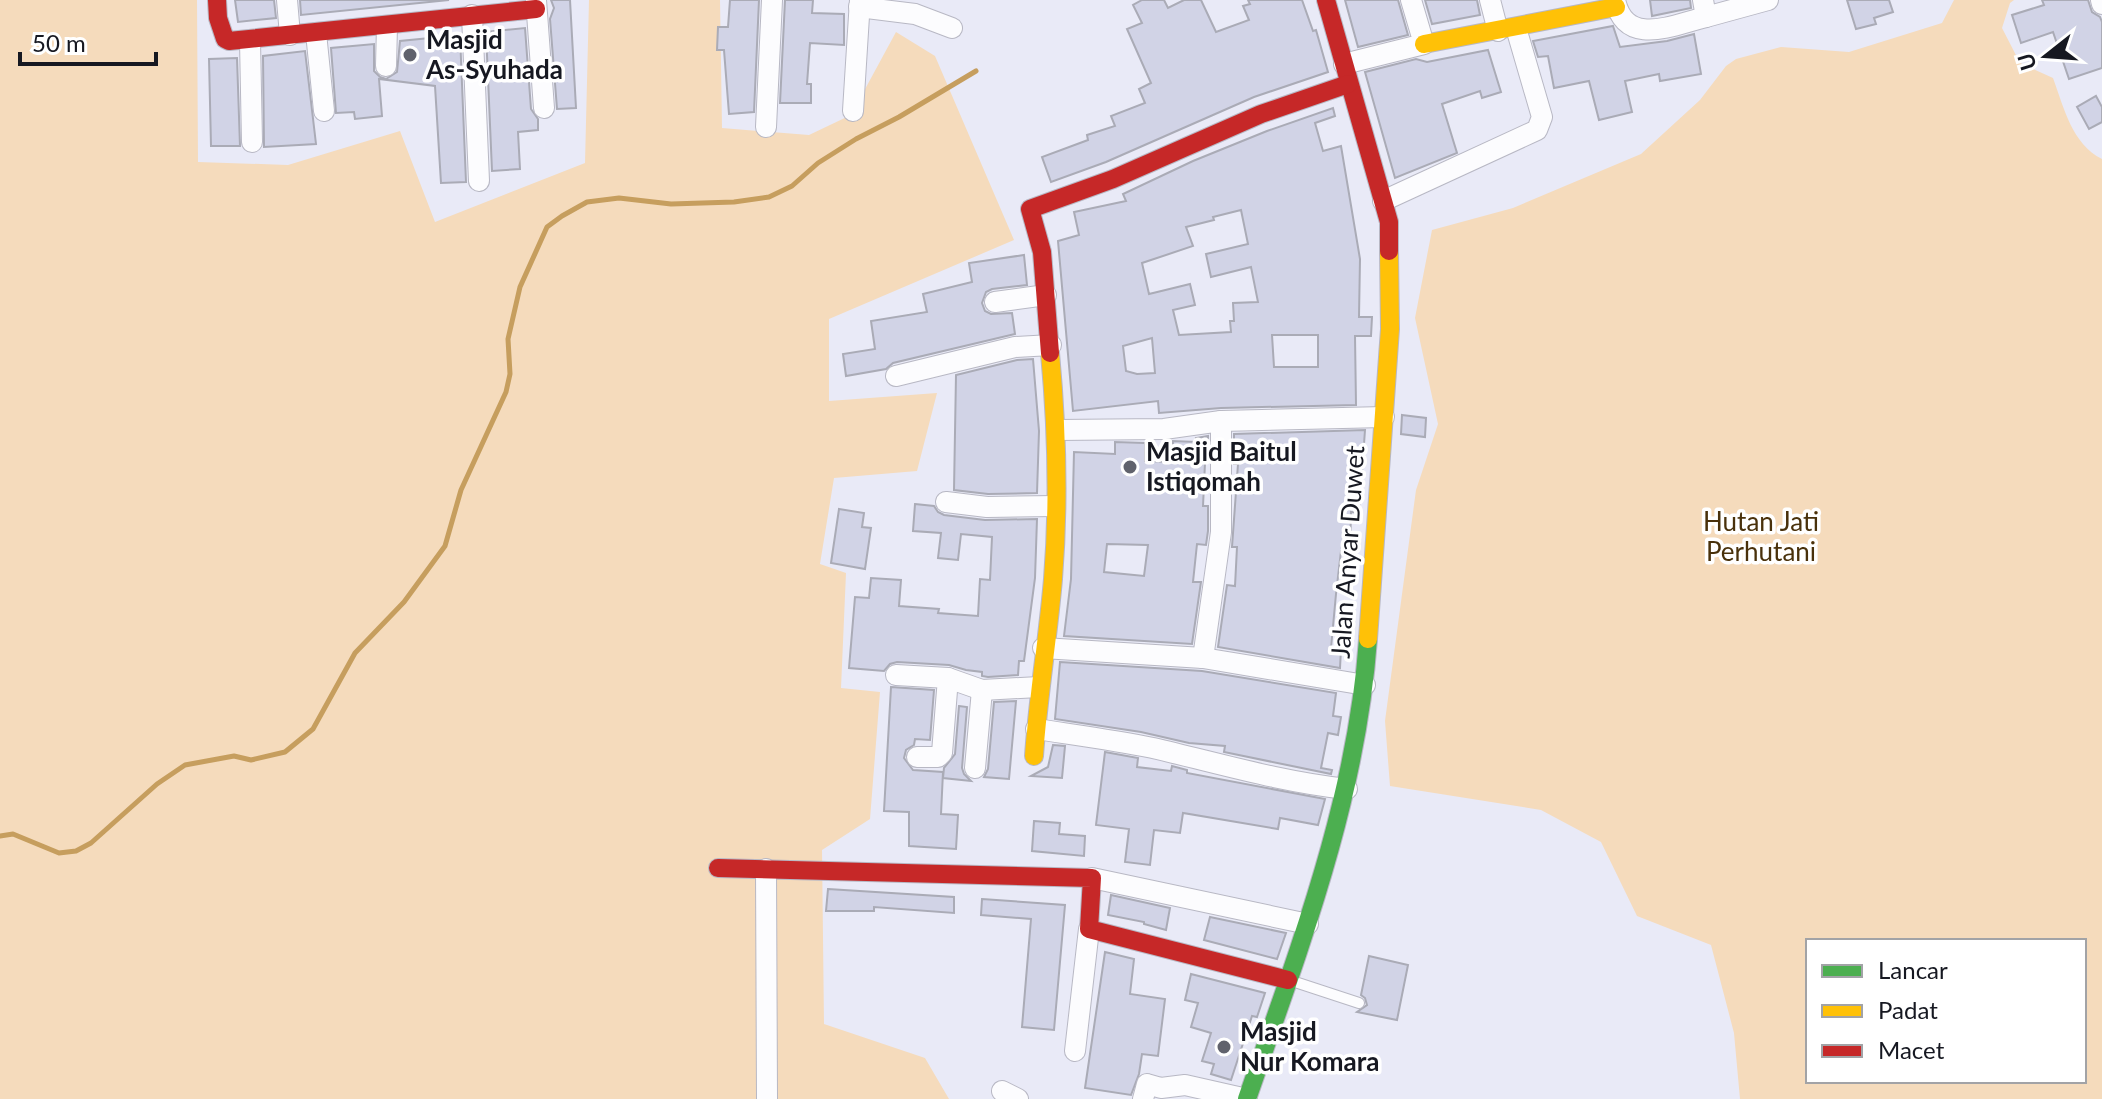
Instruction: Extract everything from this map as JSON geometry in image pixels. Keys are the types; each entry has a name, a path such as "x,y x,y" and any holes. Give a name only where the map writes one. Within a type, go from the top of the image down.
{"street":[{"path":"217,0 218,18 225,39 229,41 387,26 435,9 472,15 536,4 544,108"},
{"path":"287,0 290,35"},
{"path":"766,127 772,0"},
{"name":"Jalan Anyar Duwet","path":"1247,1099 1308,924 1347,789 1365,685 1390,329 1389,222 1326,0"},
{"path":"1411,0 1424,44"},
{"path":"1383,201 1537,130 1542,117 1507,29 1490,0"},
{"path":"1034,756 1043,648 1053,579 1057,430 1042,252 1030,209 1113,179 1346,74 1424,44 1616,4 1623,22 1633,29 1648,30 1704,8 1768,0"},
{"path":"853,111 859,4 915,14 952,28"},
{"path":"472,15 479,181"},
{"path":"386,66 387,26"},
{"path":"316,33 324,111"},
{"path":"250,41 252,142"},
{"path":"995,302 1046,295"},
{"path":"896,376 1015,347 1051,345"},
{"path":"1057,430 1164,429 1221,421 1384,417"},
{"path":"1203,658 1221,532 1221,421"},
{"path":"946,502 987,507 1055,506"},
{"path":"1043,648 1203,658 1365,685"},
{"path":"896,675 948,678 982,690 1039,687"},
{"path":"917,757 938,757 942,753 948,678"},
{"path":"975,768 982,690"},
{"path":"1036,729 1151,748 1309,785 1347,789"},
{"path":"718,868 1092,878 1308,924"},
{"path":"766,869 767,1099"},
{"path":"1075,1051 1092,878"},
{"path":"1089,929 1288,980"},
{"path":"1143,1099 1147,1084 1161,1088 1185,1085 1247,1099"}],"lane":[{"path":"1288,980 1359,1003"}],"green space":[{"path":"0,0 197,0 198,162 288,165 400,131 435,222 585,163 589,0 720,0 722,128 809,135 851,115 896,32 935,56 1014,240 829,319 829,401 937,393 917,471 834,478 820,564 846,573 841,688 880,692 870,819 822,850 824,1024 925,1058 949,1099 0,1099"},
{"name":"Hutan Jati Perhutani","path":"1954,0 2014,0 2010,3 2002,28 2020,63 2053,78 2076,135 2102,159 2102,1099 1740,1099 1734,1033 1711,945 1637,916 1601,842 1541,810 1390,786 1385,721 1416,490 1438,424 1415,318 1432,230 1513,208 1641,154 1700,100 1726,66 1736,59 1781,47 1849,52 1942,23"}],"building":[{"path":"235,0 274,0 276,18 238,22"},
{"path":"300,0 449,0 301,15"},
{"path":"551,0 570,0 576,108 557,109 550,19 554,8"},
{"path":"730,0 759,0 754,112 729,114 724,50 717,50 718,27 728,27"},
{"path":"785,0 813,0 812,13 844,14 844,45 810,43 807,84 811,84 811,103 780,103"},
{"path":"1142,0 1164,0 1168,8 1184,0 1201,0 1216,32 1249,20 1243,6 1250,4 1248,0 1302,0 1313,31 1316,30 1328,72 1254,97 1106,162 1051,182 1042,157 1088,140 1087,135 1115,126 1111,116 1145,103 1139,89 1151,83 1127,29 1142,23 1133,5"},
{"path":"1345,0 1398,0 1408,35 1358,47"},
{"path":"1425,0 1477,0 1480,15 1432,24"},
{"path":"1650,0 1690,0 1691,8 1652,16"},
{"path":"1847,0 1889,0 1893,12 1874,18 1876,24 1856,29"},
{"path":"2042,0 2088,0 2092,12 2102,22 2102,68 2069,79 2053,32 2021,43 2012,15 2044,5"},
{"path":"1613,26 1620,47 1694,34 1701,74 1660,81 1659,74 1625,81 1632,112 1599,120 1589,81 1554,88 1548,56 1538,57 1533,41"},
{"path":"525,28 531,109 538,119 538,130 518,132 520,169 492,171 486,32"},
{"path":"460,35 466,182 441,183 435,86 379,79 382,116 355,119 354,112 336,113 331,48 374,44 374,71 386,79 397,72 400,41"},
{"path":"1488,50 1501,92 1482,98 1480,91 1442,104 1457,153 1395,178 1365,72 1416,59 1427,62"},
{"path":"305,51 316,144 264,147 263,56"},
{"path":"237,58 240,146 211,146 209,59"},
{"path":"2096,96 2102,107 2102,122 2089,129 2077,107"},
{"path":"1333,108 1335,116 1315,123 1323,151 1341,146 1360,259 1359,317 1372,317 1371,336 1355,336 1356,405 1221,408 1159,413 1158,401 1073,411 1058,241 1079,235 1074,212 1126,201 1123,194 1267,131","holes":["1241,210 1248,244 1206,254 1211,277 1251,267 1258,302 1233,303 1231,332 1179,335 1173,310 1195,305 1190,284 1149,294 1142,263 1193,246 1186,227","1272,335 1318,335 1318,367 1274,367","1152,338 1155,373 1126,371 1123,346"]},
{"path":"1024,255 1027,285 992,289 986,292 982,303 985,311 991,314 1012,313 1015,334 893,363 886,369 846,376 843,354 875,349 871,321 927,312 923,294 972,282 969,263"},
{"path":"1033,359 1039,431 1037,493 988,494 954,490 956,375"},
{"path":"1402,415 1426,418 1425,437 1401,434"},
{"path":"1365,430 1359,513 1351,512 1350,552 1341,551 1336,594 1331,648 1341,649 1340,668 1218,647 1227,585 1235,586 1237,547 1232,547 1238,464 1234,464 1234,434"},
{"path":"1208,436 1203,506 1208,506 1208,531 1206,545 1197,544 1193,582 1201,582 1192,644 1064,636 1071,579 1074,452 1115,454 1115,442 1145,443 1145,461 1172,462 1173,441 1197,442 1196,438","holes":["1107,544 1148,545 1144,576 1104,572"]},
{"path":"915,504 934,506 944,515 985,520 1037,519 1035,578 1024,661 1019,661 1018,675 988,677 982,676 982,672 949,665 897,662 884,671 849,668 855,597 869,598 871,578 901,580 899,606 978,616 980,579 990,580 992,537 961,534 958,560 938,558 941,533 913,531"},
{"path":"839,509 864,513 862,527 871,528 865,569 831,563"},
{"path":"1060,662 1202,671 1336,693 1333,716 1341,717 1338,735 1328,733 1321,768 1332,770 1331,774 1224,752 1225,746 1189,743 1055,719"},
{"path":"891,687 934,690 930,740 915,739 904,758 913,770 943,772 941,814 958,815 956,849 909,846 909,812 884,811"},
{"path":"1016,701 1009,779 984,777 988,769 994,702"},
{"path":"959,706 967,707 962,768 971,781 943,778 944,768 955,754"},
{"path":"1053,745 1065,746 1062,778 1031,776 1048,767"},
{"path":"1105,752 1138,758 1137,767 1171,771 1172,766 1187,770 1187,773 1325,799 1318,825 1280,818 1278,829 1183,813 1180,833 1154,830 1150,865 1125,862 1129,829 1096,825"},
{"path":"1034,821 1060,823 1059,834 1085,836 1084,856 1032,851"},
{"path":"828,889 954,897 954,913 874,907 874,911 826,911"},
{"path":"1111,895 1170,908 1166,930 1108,915"},
{"path":"982,899 1065,905 1054,1030 1022,1027 1031,919 981,915"},
{"path":"1210,917 1286,933 1277,959 1204,940"},
{"path":"1105,952 1134,959 1130,994 1165,999 1158,1056 1142,1054 1131,1095 1085,1088"},
{"path":"1369,956 1408,965 1397,1020 1357,1012 1367,1005 1361,995"},
{"path":"1191,974 1265,993 1257,1017 1252,1016 1231,1080 1211,1074 1214,1064 1202,1061 1211,1033 1191,1027 1198,1003 1185,1000"}],"waterway":[{"path":"0,836 13,834 59,853 76,851 91,843 157,784 185,765 234,756 251,760 285,752 313,729 355,653 404,602 445,546 461,490 506,392 510,374 508,339 520,287 547,227 587,202 619,198 671,204 734,202 769,197 792,186 818,163 856,139 976,71"}],"traffic: fast":[{"path":"1247,1099 1305,930 1339,815 1362,699 1368,639"}],"traffic: slow":[{"path":"1424,44 1616,7"},
{"path":"1368,639 1390,329 1389,251"},
{"path":"1034,756 1055,551 1056,438 1050,353"}],"traffic: jam":[{"path":"217,0 218,18 225,39 229,41 536,9"},
{"path":"1326,0 1389,222 1389,251"},
{"path":"1050,353 1042,252 1030,209 1113,179 1261,114 1348,84"},
{"path":"718,868 1092,878 1089,929 1288,980"}],"place":[{"name":"Masjid As-Syuhada","path":"410,55"},
{"name":"Masjid Baitul Istiqomah","path":"1130,467"},
{"name":"Masjid Nur Komara","path":"1224,1047"}]}
